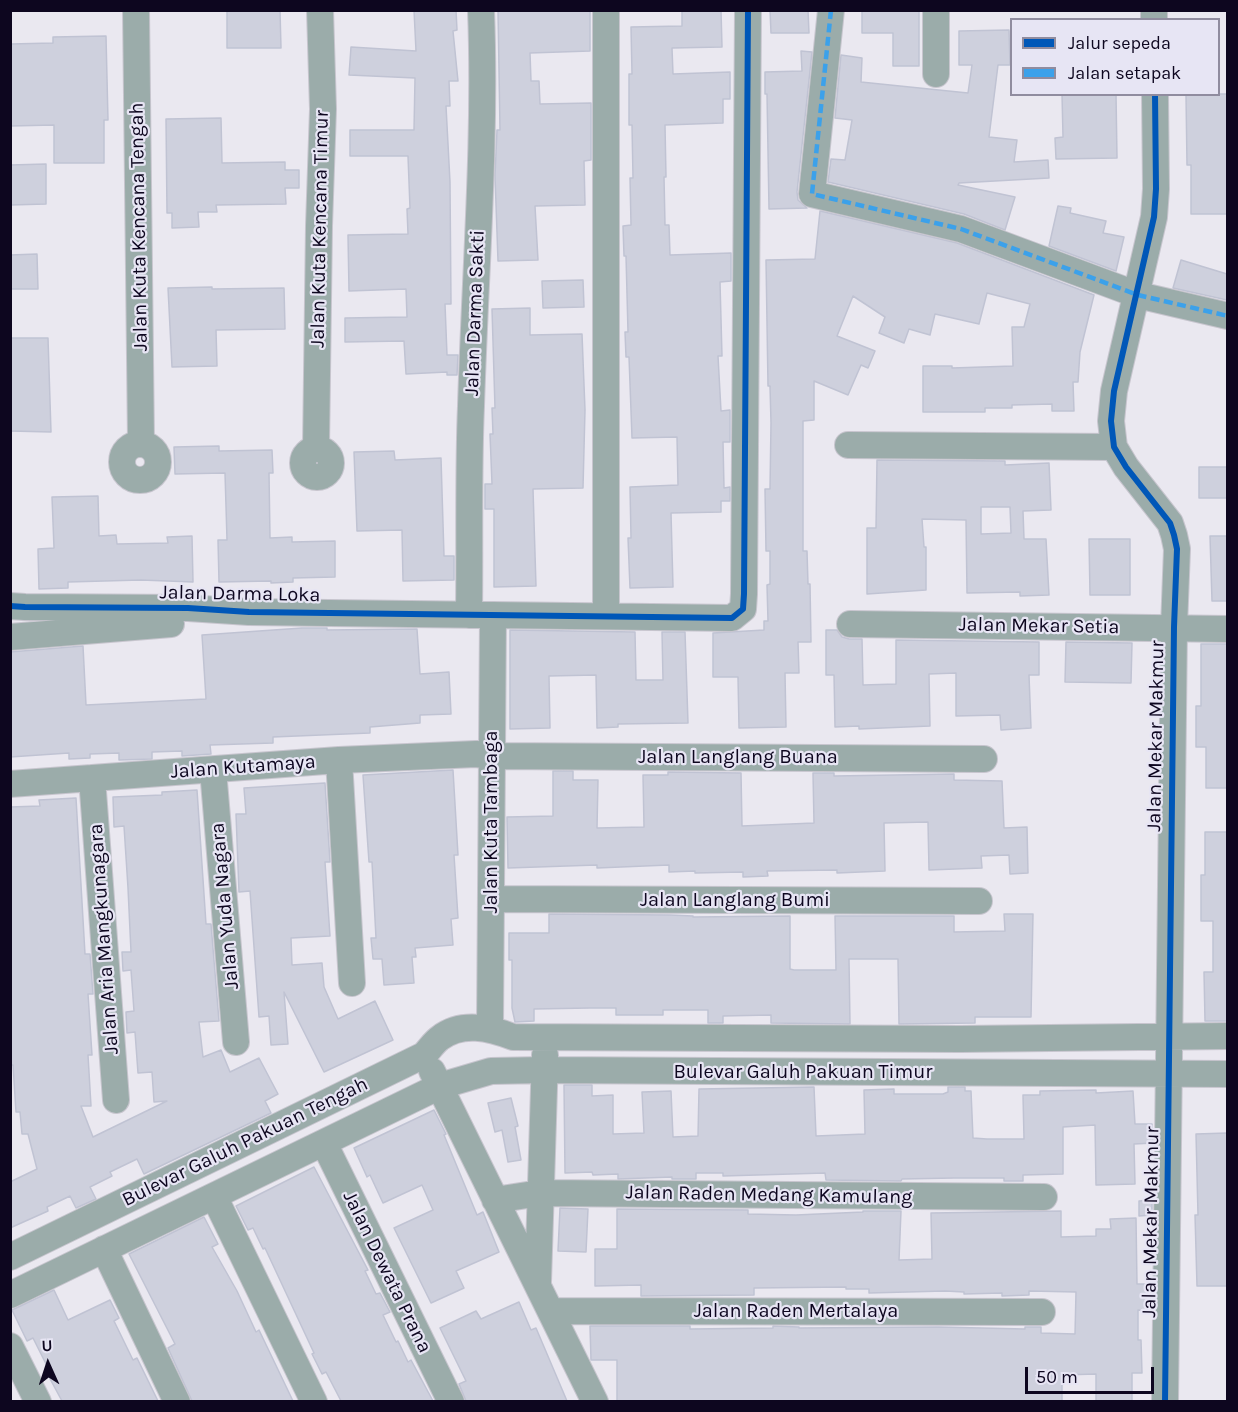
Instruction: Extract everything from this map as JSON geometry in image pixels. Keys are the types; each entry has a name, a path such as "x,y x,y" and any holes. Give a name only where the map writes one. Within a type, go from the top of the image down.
{"street":[{"name":"Jalan Kuta Kencana Tengah","path":"136,10 141,443"},
{"name":"Jalan Kuta Kencana Timur","path":"316,448 323,109 320,10"},
{"name":"Jalan Darma Sakti","path":"480,615 471,408 483,60 481,10"},
{"path":"606,10 606,616"},
{"name":"Jalan Darma Loka","path":"10,606 25,608 188,608 249,612 732,618 743,609 745,582 748,10"},
{"path":"831,10 812,194 961,229 1138,295 1227,316"},
{"path":"936,10 936,74"},
{"name":"Jalan Mekar Makmur","path":"1155,96 1154,217 1138,295 1114,391 1111,421 1114,447 1126,467 1170,523 1177,549 1168,1073 1166,1401"},
{"path":"848,445 1114,447"},
{"name":"Jalan Darma Loka","path":"10,637 207,621 249,612"},
{"name":"Jalan Kuta Tambaga","path":"480,615 491,899 483,1028"},
{"name":"Jalan Mekar Setia","path":"850,624 1227,629"},
{"name":"Jalan Kuta Tambaga","path":"483,1028 484,755"},
{"name":"Jalan Langlang Buana","path":"484,755 984,759"},
{"name":"Jalan Kutamaya","path":"10,784 339,760 484,755"},
{"path":"339,760 352,983"},
{"name":"Jalan Yuda Nagara","path":"213,770 236,1042"},
{"name":"Jalan Aria Mangkunagara","path":"92,778 116,1100"},
{"name":"Jalan Langlang Bumi","path":"491,899 979,901"},
{"name":"Bulevar Galuh Pakuan Timur","path":"483,1028 513,1037 961,1039 1169,1037"},
{"name":"Bulevar Galuh Pakuan Tengah","path":"10,1257 424,1055 441,1037 460,1029 483,1028"},
{"path":"538,1285 546,1036"},
{"path":"1169,1037 1227,1036"},
{"path":"961,1039 961,1073"},
{"path":"424,1055 596,1401"},
{"name":"Bulevar Galuh Pakuan Timur","path":"440,1086 491,1071 544,1070 1227,1074"},
{"name":"Bulevar Galuh Pakuan Tengah","path":"10,1295 440,1086"},
{"name":"Jalan Dewata Prana","path":"324,1143 451,1401"},
{"path":"143,1192 158,1223"},
{"name":"Jalan Raden Medang Kamulang","path":"495,1200 540,1193 1044,1197"},
{"path":"214,1196 314,1401"},
{"path":"104,1249 177,1401"},
{"name":"Jalan Raden Mertalaya","path":"550,1311 1042,1312"},
{"path":"10,1346 38,1401"}],"building":[{"path":"227,10 280,10 281,48 227,48"},
{"path":"414,10 456,10 457,30 453,31 458,81 449,81 450,106 446,106 450,182 451,304 445,304 447,355 458,355 457,375 447,375 447,372 406,374 404,341 345,342 345,318 407,317 406,289 349,291 348,235 408,234 407,209 410,208 408,156 350,156 350,130 414,130 415,78 349,75 351,47 416,51"},
{"path":"498,10 590,10 590,51 530,53 531,81 539,81 540,104 591,103 591,160 584,161 585,205 535,206 538,260 498,261 495,176 497,130 500,130"},
{"path":"682,10 721,10 722,47 672,48 673,74 730,72 730,99 723,99 723,123 665,125 666,177 664,177 665,225 669,225 670,255 731,253 731,281 720,282 722,356 718,356 721,411 730,410 730,442 723,442 724,488 730,487 730,501 721,501 721,512 671,513 673,587 630,588 628,538 631,538 630,487 678,485 677,437 632,438 629,357 626,357 625,332 628,332 623,226 631,225 630,178 633,178 632,125 629,125 629,74 632,74 631,27 682,26"},
{"path":"770,10 808,10 809,33 771,33"},
{"path":"862,10 919,10 919,66 893,66 893,33 862,33"},
{"path":"1009,30 1010,65 998,65 989,137 1017,140 1014,162 1048,160 1049,178 959,183 958,185 1015,197 1005,230 964,214 828,182 831,159 845,160 852,120 835,118 841,55 862,58 861,82 968,93 972,65 959,65 959,31"},
{"path":"106,36 108,120 104,120 104,163 54,163 54,125 10,126 10,44 53,43 53,37"},
{"path":"801,51 812,52 797,192 798,200 807,208 769,209 765,72 802,71"},
{"path":"1227,94 1227,214 1191,214 1191,165 1187,165 1186,96 1220,96"},
{"path":"1062,96 1116,96 1117,158 1056,159 1055,138 1063,137"},
{"path":"221,118 222,163 285,162 285,170 299,170 299,188 285,188 286,204 216,205 217,212 198,212 199,227 172,228 172,213 167,213 166,119"},
{"path":"46,164 46,204 10,205 10,165"},
{"path":"1058,206 1071,208 1070,213 1106,221 1103,233 1124,237 1116,271 1049,246"},
{"path":"820,211 957,243 1094,295 1080,352 1078,382 1073,382 1074,411 1052,411 1052,404 985,408 985,412 923,412 923,366 952,366 952,368 1013,366 1012,327 1024,327 1030,304 987,293 979,324 935,314 930,335 909,329 904,343 879,333 885,317 853,296 837,336 875,351 868,368 861,365 848,395 814,381 814,420 803,421 803,551 807,551 808,584 810,584 811,642 798,642 799,673 785,673 786,727 739,728 738,677 713,677 713,633 764,630 764,621 768,621 767,585 770,584 770,551 766,551 765,489 770,489 771,423 770,386 768,386 766,260 815,259"},
{"path":"37,254 38,289 10,289 10,255"},
{"path":"1181,260 1227,274 1227,300 1173,288"},
{"path":"583,280 584,307 543,308 542,281"},
{"path":"212,287 212,289 284,288 285,329 216,330 217,366 172,367 168,288"},
{"path":"530,308 530,335 582,334 585,410 583,488 533,489 536,586 494,587 494,509 485,509 485,484 492,484 490,434 493,434 492,408 495,408 492,309"},
{"path":"10,338 48,338 51,432 10,431"},
{"path":"219,446 219,451 272,450 273,473 269,473 270,538 292,537 292,542 335,541 335,577 293,578 293,582 271,583 271,581 219,582 218,540 227,540 225,473 175,474 174,447"},
{"path":"394,451 395,460 441,458 444,556 454,556 454,580 403,581 402,530 357,531 354,452"},
{"path":"877,460 1005,461 1005,465 1049,463 1051,510 1023,511 1024,539 1046,539 1049,595 1020,596 1020,592 967,593 966,520 922,519 924,547 926,547 926,590 867,594 867,528 876,528","holes":["981,507 1010,507 1011,533 981,534"]},
{"path":"1199,467 1227,467 1227,498 1199,498"},
{"path":"98,496 99,536 116,535 117,544 168,543 167,537 192,536 193,582 141,580 68,582 68,588 39,589 38,549 54,548 52,497"},
{"path":"1210,536 1227,536 1227,601 1212,601"},
{"path":"1089,539 1130,539 1130,595 1090,595"},
{"path":"302,628 417,629 420,674 449,672 451,714 420,715 420,723 370,727 370,733 273,737 273,743 210,745 211,754 182,756 182,751 152,752 152,759 119,760 119,753 90,754 90,758 69,759 69,753 10,757 10,652 83,646 86,705 206,699 202,635"},
{"path":"510,630 635,632 636,680 663,680 662,632 685,632 688,723 618,724 618,727 597,728 596,675 549,676 550,728 510,729"},
{"path":"826,630 837,630 842,637 849,639 862,639 863,685 896,684 896,640 1039,642 1039,675 1029,675 1031,728 1001,730 1000,715 956,716 956,673 929,674 930,726 859,729 859,726 835,727 834,675 826,675"},
{"path":"1066,642 1132,643 1131,683 1065,682"},
{"path":"1201,644 1227,644 1227,788 1206,788 1206,747 1196,747 1196,706 1201,706"},
{"path":"453,770 458,855 454,855 458,918 451,919 453,945 415,948 416,957 412,957 414,983 384,985 382,959 373,959 371,938 376,938 372,862 369,862 363,775"},
{"path":"553,771 573,771 573,780 598,780 597,828 644,827 643,775 668,775 668,772 741,773 742,826 814,823 813,773 834,773 834,776 954,774 954,780 1002,781 1004,828 1027,827 1028,873 1010,874 1009,855 981,856 982,868 929,870 928,822 884,823 885,871 837,873 837,870 767,871 768,876 743,877 743,872 669,872 669,865 508,868 507,817 553,816"},
{"path":"325,783 330,862 325,862 330,936 291,938 292,965 322,963 324,987 338,1019 375,1001 393,1040 324,1072 284,992 288,1044 271,1045 269,1016 259,1017 250,891 239,892 236,814 246,814 244,788"},
{"path":"197,790 206,924 211,924 219,1021 199,1022 203,1057 221,1050 230,1072 259,1058 278,1094 265,1101 271,1113 144,1174 137,1159 110,1172 112,1176 90,1187 96,1199 76,1208 70,1196 47,1207 48,1211 10,1228 10,1182 37,1169 28,1134 22,1134 20,1112 16,1112 13,1065 10,1065 10,807 40,806 39,800 76,798 85,954 90,954 93,994 88,994 92,1055 88,1055 91,1106 81,1106 93,1137 167,1101 154,1102 152,1072 138,1073 135,1032 127,1033 126,1012 134,1011 131,970 123,971 122,952 131,952 128,888 124,826 114,827 113,797 162,795 162,792"},
{"path":"1205,832 1227,832 1227,1021 1205,1021 1204,972 1213,972 1213,921 1201,921 1201,875 1205,875"},
{"path":"549,914 693,917 790,916 790,969 836,970 835,916 954,916 954,932 1005,931 1004,914 1033,914 1031,1017 975,1017 975,1023 899,1024 898,959 849,959 850,1024 771,1023 771,1015 723,1016 723,1023 708,1023 708,1010 663,1010 663,1015 616,1015 616,1008 534,1009 534,1021 515,1022 512,1008 512,960 509,960 509,933 549,933"},
{"path":"564,1085 592,1085 592,1096 613,1095 613,1134 644,1133 642,1092 671,1091 673,1137 698,1136 699,1089 814,1087 816,1136 865,1134 864,1090 894,1089 894,1094 943,1094 948,1092 948,1087 965,1087 965,1091 971,1091 973,1138 987,1139 1024,1139 1023,1095 1040,1095 1040,1091 1096,1090 1096,1093 1133,1091 1135,1124 1152,1124 1153,1143 1134,1144 1135,1184 1096,1185 1095,1125 1063,1127 1063,1174 1023,1175 1023,1181 1004,1181 1004,1178 902,1179 901,1181 826,1180 825,1173 723,1176 723,1173 696,1173 696,1179 672,1179 672,1177 618,1179 618,1174 565,1173"},
{"path":"511,1098 518,1126 515,1127 521,1160 508,1162 502,1130 495,1132 488,1103"},
{"path":"434,1110 446,1134 444,1135 477,1215 483,1212 499,1252 456,1271 464,1288 431,1303 394,1228 433,1210 422,1185 383,1203 370,1175 367,1177 354,1148"},
{"path":"1227,1133 1227,1286 1197,1286 1196,1134"},
{"path":"314,1167 368,1270 365,1271 376,1294 380,1293 390,1312 383,1315 396,1342 398,1341 408,1362 411,1360 433,1401 341,1401 326,1372 322,1374 312,1354 314,1353 265,1248 263,1249 253,1228 248,1230 236,1206"},
{"path":"1152,1200 1152,1215 1139,1216 1139,1201"},
{"path":"560,1208 588,1209 586,1252 558,1251"},
{"path":"617,1209 748,1210 748,1214 796,1215 901,1211 899,1260 932,1259 931,1213 1061,1211 1061,1237 1096,1236 1096,1229 1111,1229 1110,1219 1136,1218 1137,1284 1150,1284 1149,1311 1138,1310 1138,1340 1141,1340 1142,1373 1132,1373 1132,1401 1096,1401 1096,1374 1062,1375 1062,1401 617,1401 617,1360 591,1360 590,1326 690,1326 690,1329 773,1328 773,1326 1025,1329 1025,1327 1041,1327 1041,1333 1075,1334 1076,1292 1029,1291 1029,1295 1002,1296 1002,1293 964,1294 964,1292 945,1291 869,1293 869,1289 846,1289 846,1287 754,1288 754,1295 641,1296 641,1285 595,1286 595,1249 617,1249"},
{"path":"204,1217 218,1244 212,1247 237,1291 256,1332 259,1330 293,1401 192,1401 168,1348 175,1344 129,1254"},
{"path":"54,1290 68,1320 110,1300 119,1318 114,1321 133,1360 137,1358 158,1401 62,1401 33,1338 27,1341 12,1310"},
{"path":"519,1302 531,1330 536,1328 567,1401 466,1401 459,1384 466,1381 440,1328 476,1311 481,1319"}],"marked path":[{"path":"831,10 812,194 961,229 1138,295 1228,316"}],"cycle path":[{"path":"10,606 188,608 249,612 732,618 743,609 744,594 748,10"},
{"path":"1155,96 1154,217 1114,391 1111,421 1114,447 1126,467 1170,523 1177,549 1174,627 1165,1402"}]}
